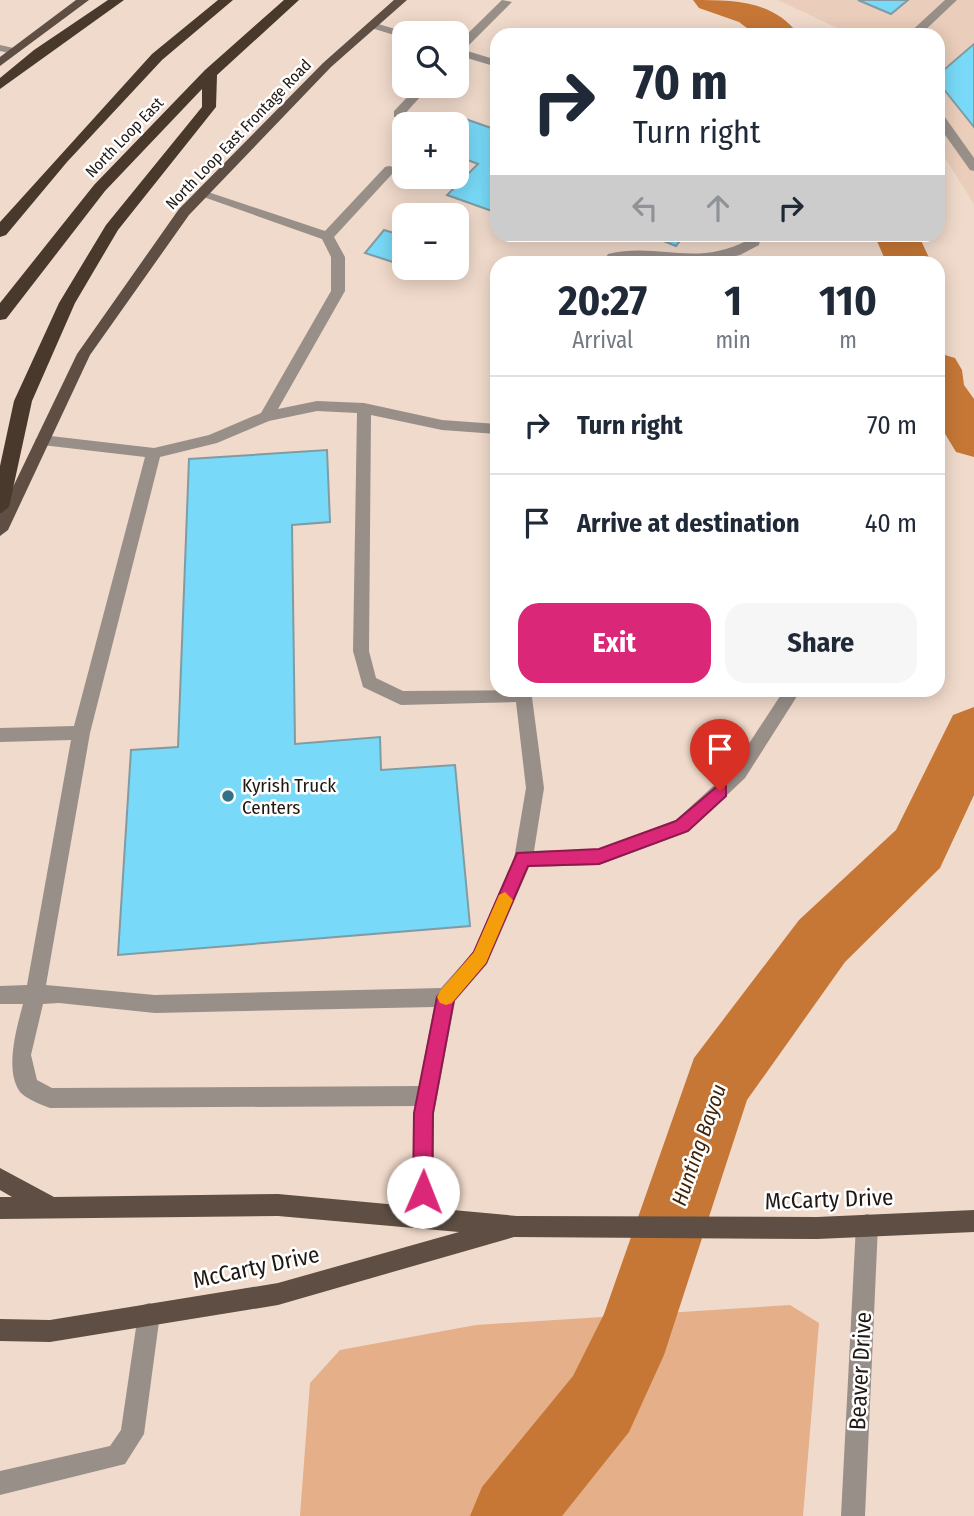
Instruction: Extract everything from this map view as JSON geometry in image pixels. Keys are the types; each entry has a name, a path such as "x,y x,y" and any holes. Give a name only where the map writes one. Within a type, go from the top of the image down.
{"highway":[{"path":"0,85 39,53 117,0"},
{"name":"North Loop East","path":"0,232 62,159 157,57 226,0"},
{"name":"North Loop East","path":"0,315 97,189 210,73 292,0"},
{"path":"0,507 23,401 67,303 112,228 209,107 210,73"}],"main road":[{"path":"0,63 83,0"},
{"name":"North Loop East Frontage Road","path":"0,530 84,354 184,212 327,65 401,0"},
{"path":"0,1179 55,1208"},
{"name":"McCarty Drive","path":"0,1208 278,1205 517,1227 817,1228 974,1221"},
{"name":"McCarty Drive","path":"0,1330 50,1331 278,1294 517,1227"}],"street":[{"path":"921,28 951,0"},
{"path":"469,39 506,2"},
{"path":"372,25 392,31"},
{"path":"0,48 14,51"},
{"path":"469,55 490,62"},
{"path":"400,112 413,98"},
{"path":"945,126 974,167"},
{"path":"327,236 389,170"},
{"path":"201,194 327,236 338,257 338,291 266,417"},
{"path":"732,256 754,242"},
{"path":"619,256 638,253 660,256"},
{"path":"42,440 154,453 212,439 266,417 317,406 364,408 442,425 490,428"},
{"path":"364,408 361,651 369,682 401,698 490,694"},
{"path":"154,453 81,733 35,994 21,1055 28,1086 50,1098 427,1096"},
{"path":"423,1218 424,1113 446,997 480,958 523,859 535,788 524,697"},
{"path":"523,859 599,857 682,826 739,773 788,697"},
{"path":"0,735 81,733"},
{"path":"0,995 35,994 155,1004 446,997"},
{"name":"Beaver Drive","path":"853,1516 867,1225"},
{"path":"0,1483 117,1456 132,1434 149,1314"}],"shaded area":[{"path":"778,0 974,0 974,204 945,158 945,28 837,28"},
{"path":"790,1305 819,1323 803,1516 300,1516 310,1383 340,1350 476,1325"}],"building":[{"path":"858,0 908,0 891,14"},
{"path":"974,44 974,127 945,91 945,69"},
{"path":"469,120 490,128 490,210 447,195 453,189 469,189 469,173 478,164 469,161"},
{"path":"384,230 392,232 392,262 365,253"},
{"path":"327,450 330,522 292,525 295,744 380,737 381,770 455,765 470,926 118,955 131,750 178,747 189,459"}],"waterway":[{"name":"Hunting Bayou","path":"712,0 752,14 771,28"},
{"name":"Hunting Bayou","path":"899,242 905,256"},
{"name":"Hunting Bayou","path":"945,394 974,439"},
{"name":"Hunting Bayou","path":"511,1516 601,1404 637,1328 718,1082 822,941 918,849 974,732"}],"slow traffic":[{"path":"446,997 480,958 505,900"}],"place":[{"name":"Kyrish Truck Centers","path":"228,796"}],"route":[{"path":"423,1192 424,1113 446,997 480,958 523,859 599,857 682,826 720,791"}]}
